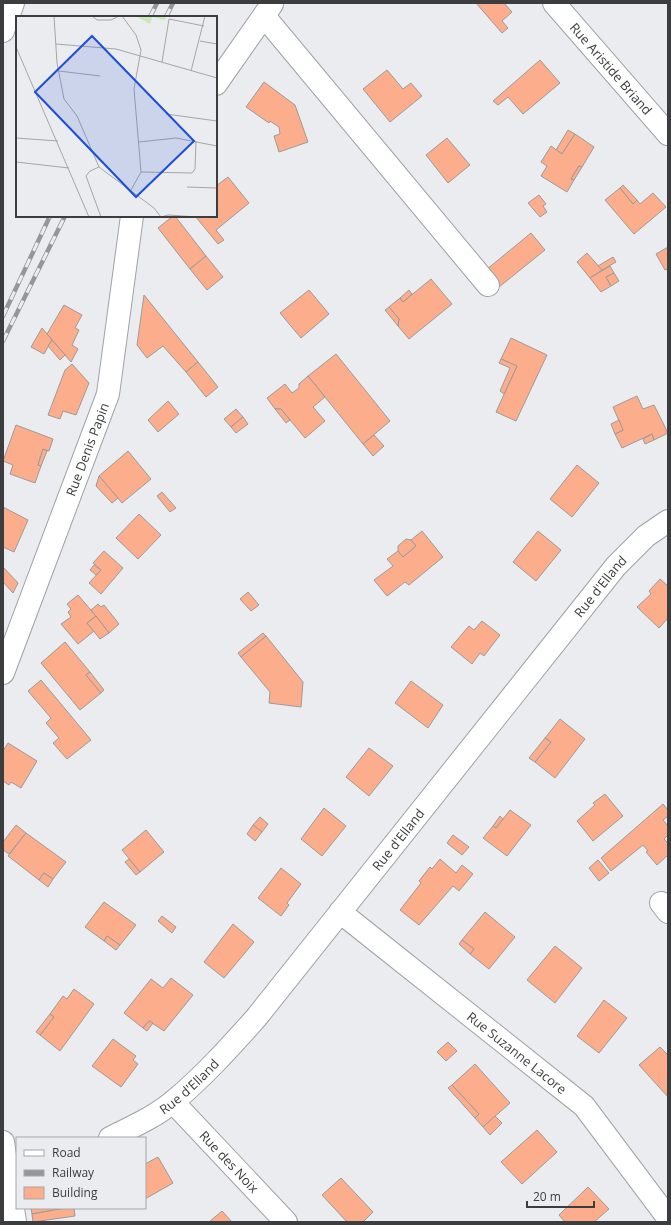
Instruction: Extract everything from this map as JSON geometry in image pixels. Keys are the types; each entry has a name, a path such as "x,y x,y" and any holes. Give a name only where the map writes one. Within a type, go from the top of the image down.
{"street":[{"path":"3,31 13,3"},
{"name":"Rue Aristide Briand","path":"554,3 668,134"},
{"path":"217,83 268,9 488,285"},
{"name":"Rue Denis Papin","path":"3,673 108,394 132,217"},
{"name":"Rue d'Elland","path":"112,1137 139,1124 173,1102 211,1067 256,1018 616,566 646,536 668,521"},
{"name":"Rue Suzanne Lacore","path":"340,912 584,1106 668,1218"},
{"name":"Rue des Noix","path":"173,1102 286,1222"},
{"path":"8,1148 15,1222"}],"building":[{"path":"476,3 504,3 512,12 502,21 508,28 502,33"},
{"path":"540,60 560,83 523,114 508,97 498,105 493,101"},
{"path":"387,70 403,89 411,83 422,96 390,122 363,89"},
{"path":"264,82 295,105 308,142 279,152 274,136 280,134 279,127 270,121 269,123 246,107"},
{"path":"568,130 575,134 562,154 556,150"},
{"path":"575,134 594,147 582,167 579,166 571,179 574,180 567,192 541,176 547,166 541,162 551,146 562,154"},
{"path":"447,138 470,165 448,183 426,155"},
{"path":"579,166 582,167 574,180 571,179"},
{"path":"228,177 249,203 216,230 224,240 218,244 196,217 217,217 217,185"},
{"path":"623,185 637,200 633,204 620,188"},
{"path":"620,188 633,204 637,200 640,204 653,193 666,207 634,234 605,200"},
{"path":"539,195 546,204 543,206 547,212 540,217 528,203"},
{"path":"172,217 176,217 206,256 190,269 158,228"},
{"path":"531,233 545,250 499,287 486,270"},
{"path":"668,247 668,269 665,270 656,254"},
{"path":"587,253 602,270 590,278 577,262"},
{"path":"206,256 223,277 207,290 190,269"},
{"path":"613,257 616,262 602,270 598,266"},
{"path":"610,266 614,273 606,277 611,286 601,292 590,278"},
{"path":"614,273 619,281 611,286 606,277"},
{"path":"431,279 452,304 409,339 398,326 399,319 389,307 400,298 403,302"},
{"path":"309,290 329,314 301,338 280,313"},
{"path":"409,290 412,294 403,302 400,298"},
{"path":"144,295 198,362 186,372 163,346 147,358 137,345"},
{"path":"64,305 82,315 75,328 79,330 72,345 78,349 71,362 47,334"},
{"path":"389,307 399,319 398,326 385,310"},
{"path":"42,328 52,340 44,354 31,347"},
{"path":"511,338 547,355 516,421 496,412 517,366 501,359"},
{"path":"52,340 65,355 60,360 48,346"},
{"path":"336,354 390,421 363,444 308,376"},
{"path":"501,359 517,366 504,394 500,391 510,368 499,363"},
{"path":"198,362 218,387 206,397 186,372"},
{"path":"72,364 89,383 76,415 63,411 60,419 48,415 65,370"},
{"path":"308,376 325,397 313,407 325,421 305,438 281,409 275,409 267,398 285,384 292,393 299,388 299,384"},
{"path":"637,396 643,409 654,405 668,433 654,440 652,434 622,448 615,434 623,430 613,407"},
{"path":"168,401 179,414 158,432 148,420"},
{"path":"236,409 243,417 231,427 224,419"},
{"path":"275,409 281,409 290,420 286,423"},
{"path":"243,417 248,424 236,433 231,427"},
{"path":"619,420 623,430 615,434 611,424"},
{"path":"16,425 53,439 49,451 43,449 38,465 41,466 35,483 10,474 13,465 3,461"},
{"path":"652,434 654,440 645,444 643,439"},
{"path":"374,435 384,446 373,456 363,444"},
{"path":"43,449 47,451 41,466 38,465"},
{"path":"128,451 151,479 122,503 99,476"},
{"path":"577,465 599,483 572,517 550,499"},
{"path":"99,476 118,498 112,503 96,486"},
{"path":"162,492 176,508 170,512 157,496"},
{"path":"3,507 28,520 14,552 3,547"},
{"path":"139,514 161,535 138,559 116,538"},
{"path":"422,531 443,557 409,585 405,582 387,596 374,580 393,566 387,559 398,551 403,557 416,546 411,540"},
{"path":"538,531 561,550 536,581 513,562"},
{"path":"406,539 411,540 416,546 403,557 398,551 398,546"},
{"path":"104,551 123,568 101,594 89,583 101,570 93,563"},
{"path":"94,565 101,570 96,575 90,570"},
{"path":"3,567 18,583 13,593 3,582"},
{"path":"660,579 668,586 668,618 659,628 637,607 651,594 649,591"},
{"path":"248,592 259,605 251,611 240,599"},
{"path":"78,595 96,616 87,623 94,631 78,644 61,624 71,617 68,612 71,609 67,604"},
{"path":"98,604 101,607 104,605 119,624 109,633 91,610"},
{"path":"96,616 109,633 100,639 87,623"},
{"path":"482,621 500,635 484,656 480,653 472,664 451,647 469,626 474,630"},
{"path":"263,633 266,636 241,657 238,653"},
{"path":"266,636 303,682 301,707 269,703 270,692 241,657"},
{"path":"65,642 90,672 86,675 101,693 80,710 41,663"},
{"path":"90,672 104,690 101,693 86,675"},
{"path":"41,680 91,740 67,759 53,743 59,738 46,723 51,718 28,691"},
{"path":"411,681 443,705 428,728 395,703"},
{"path":"560,719 585,739 555,778 535,762 551,742 545,738"},
{"path":"545,738 551,742 535,762 529,758"},
{"path":"8,743 37,761 21,788 11,782 9,785 3,781 3,751"},
{"path":"369,748 393,766 369,796 346,777"},
{"path":"605,794 623,816 593,841 577,821 595,805 593,803"},
{"path":"663,804 668,810 668,816 663,820 668,826 668,835 664,839 668,843 668,855 657,865 646,852 648,851 643,845 611,871 601,858"},
{"path":"324,808 346,826 322,856 301,839"},
{"path":"510,810 531,825 507,856 483,838 493,826 496,828"},
{"path":"500,816 503,819 496,828 493,826"},
{"path":"260,817 268,824 262,832 253,825"},
{"path":"16,825 26,833 9,854 3,850 3,842"},
{"path":"253,825 262,832 255,841 247,834"},
{"path":"146,830 164,852 140,872 122,850"},
{"path":"26,833 66,862 53,879 44,873 39,880 8,856"},
{"path":"453,835 469,847 462,855 447,843"},
{"path":"129,859 140,872 136,875 125,862"},
{"path":"440,859 456,873 462,865 473,874 459,891 453,886 419,925 400,910 421,883 419,881 430,867 432,869"},
{"path":"598,860 609,873 599,881 589,868"},
{"path":"281,868 301,884 287,903 289,905 281,916 258,898"},
{"path":"44,873 53,879 48,887 39,880"},
{"path":"104,902 136,925 120,945 107,936 104,941 85,927"},
{"path":"485,912 515,937 489,969 470,954 474,949 462,940"},
{"path":"162,916 176,927 172,933 158,921"},
{"path":"233,924 254,942 224,978 204,962"},
{"path":"107,936 120,945 116,950 104,941"},
{"path":"462,940 474,949 470,954 459,944"},
{"path":"555,946 582,968 555,1003 527,980"},
{"path":"171,978 193,995 164,1031 149,1021 143,1028 124,1013 151,979 163,988"},
{"path":"74,989 94,1004 60,1051 40,1035 54,1017 50,1014 63,996 67,999"},
{"path":"604,1000 627,1018 599,1053 577,1036"},
{"path":"50,1014 54,1017 40,1035 36,1032"},
{"path":"149,1021 153,1023 147,1031 143,1028"},
{"path":"113,1039 136,1056 133,1060 138,1064 121,1087 92,1066"},
{"path":"448,1042 457,1051 446,1061 437,1052"},
{"path":"660,1047 668,1055 668,1097 639,1065"},
{"path":"475,1064 510,1103 483,1127 475,1118 479,1114 452,1085"},
{"path":"452,1085 479,1114 475,1118 448,1088"},
{"path":"495,1116 502,1123 490,1135 483,1127"},
{"path":"537,1130 557,1152 522,1184 501,1162"},
{"path":"158,1157 173,1183 146,1198 146,1163"},
{"path":"341,1178 373,1212 363,1222 347,1222 322,1195"},
{"path":"588,1187 609,1209 594,1222 565,1222 559,1215"},
{"path":"31,1209 60,1209 32,1214"},
{"path":"60,1209 74,1209 75,1216 33,1222 32,1214"},
{"path":"222,1211 232,1222 209,1222"}],"railway":[{"path":"150,16 157,3"},
{"path":"166,16 173,3"},
{"path":"3,316 50,217"},
{"path":"3,341 65,217"}]}
